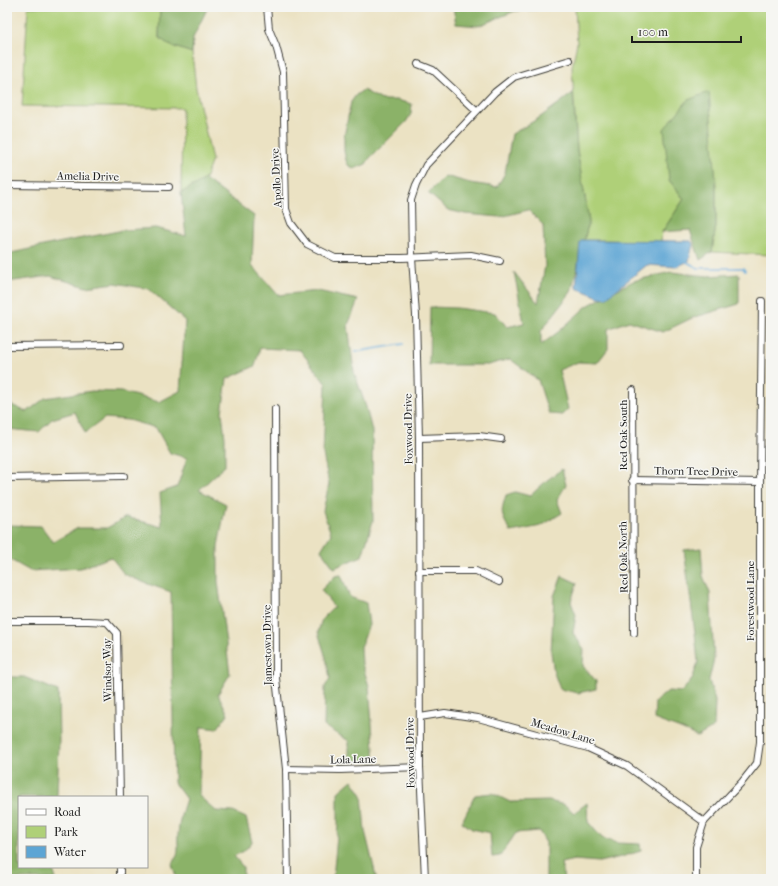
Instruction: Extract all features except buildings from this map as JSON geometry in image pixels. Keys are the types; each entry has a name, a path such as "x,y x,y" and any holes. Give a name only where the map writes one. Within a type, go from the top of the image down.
{"street":[{"name":"Apollo Drive","path":"267,7 269,29 276,46 283,72 286,209 291,223 307,244 335,258 412,258 471,255 500,261"},
{"name":"Foxwood Drive","path":"425,879 420,767 419,438 411,200 426,165 476,110 495,92 514,77 570,60"},
{"path":"418,64 433,70 476,110"},
{"name":"Amelia Drive","path":"7,185 169,187"},
{"name":"Forestwood Lane","path":"696,879 696,847 704,822 742,782 757,763 760,742 762,301"},
{"path":"7,346 121,345"},
{"name":"Red Oak South","path":"632,480 633,390"},
{"name":"Jamestown Drive","path":"275,409 276,678 286,769 288,879"},
{"path":"419,438 479,436 501,439"},
{"path":"7,478 124,476"},
{"name":"Thorn Tree Drive","path":"632,480 760,482"},
{"name":"Red Oak North","path":"632,480 634,633"},
{"path":"420,571 476,571 498,582"},
{"name":"Windsor Way","path":"7,621 88,620 107,622 117,632 120,796"},
{"name":"Meadow Lane","path":"420,717 445,713 478,718 588,748 627,766 704,822"},
{"name":"Lola Lane","path":"286,769 340,770 420,767"},
{"path":"120,868 120,879"}],"green space":[{"path":"28,7 160,7 159,37 169,45 192,53 196,88 212,160 205,179 181,193 182,108 22,106"},
{"path":"160,7 208,7 193,38 192,53 169,45 159,37"},
{"path":"453,7 552,7 547,9 515,11 478,26 456,24"},
{"path":"575,7 771,7 771,255 712,252 716,225 716,181 669,180 684,199 662,232 661,241 584,240 589,221 577,150 572,67 577,43"},
{"path":"363,90 382,100 396,100 412,104 411,114 406,122 369,159 366,164 354,169 347,164 344,151 344,137 351,102 356,95"},
{"path":"709,92 716,181 716,225 712,252 700,260 690,230 662,232 684,199 669,180 664,129 688,100"},
{"path":"573,93 577,150 589,221 571,292 541,331 541,345 587,306 633,281 671,272 708,276 739,274 739,304 692,318 663,332 629,321 608,329 608,349 597,363 578,362 559,370 568,409 562,415 549,414 538,380 510,359 488,365 429,365 430,307 457,308 495,313 507,327 524,323 514,272 538,303 545,266 543,225 528,210 500,217 465,214 448,210 428,193 445,176 470,183 497,187 505,173 512,134 539,118"},
{"path":"205,179 254,216 252,265 278,295 318,291 358,300 348,325 354,372 366,407 372,431 373,521 362,556 334,568 321,550 331,534 323,511 329,484 323,454 326,384 300,350 260,348 255,366 227,379 222,412 225,438 225,466 199,490 226,504 218,546 218,582 230,674 218,694 228,714 217,729 201,727 199,796 216,811 233,812 246,818 252,842 244,851 234,856 243,867 243,879 177,879 172,864 178,853 179,825 186,799 174,783 171,592 124,574 111,557 81,568 30,571 7,558 7,525 41,526 53,542 78,528 107,528 126,517 162,527 160,493 177,487 187,458 170,453 156,428 128,420 105,418 85,433 75,412 52,419 39,432 7,429 7,403 27,412 45,398 92,391 122,392 159,402 180,391 185,321 149,289 115,283 86,287 50,276 7,282 7,254 124,230 156,228 186,236 181,193"},
{"path":"562,469 566,485 557,500 562,513 541,526 511,532 502,514 506,495 515,492 530,496"},
{"path":"701,548 703,576 710,593 714,659 709,680 715,701 714,727 697,737 681,729 654,719 655,702 668,691 682,692 693,677 698,662 684,550"},
{"path":"341,575 350,597 366,603 369,624 361,647 362,664 369,686 375,762 349,760 349,741 324,726 325,687 330,678 318,632 322,619 334,607 321,590 335,576"},
{"path":"562,576 577,583 571,602 576,615 573,633 584,649 583,666 596,681 596,689 578,693 560,689 554,673 551,652 554,596"},
{"path":"7,677 24,677 58,691 59,741 57,796 18,796 18,868 52,868 56,879 7,879"},
{"path":"352,780 362,795 365,831 376,879 333,879 338,825 338,792"},
{"path":"492,793 510,802 549,801 565,805 574,813 587,803 588,822 602,838 617,843 640,844 641,851 599,862 574,860 561,863 564,879 546,879 546,843 539,831 516,833 500,856 492,857 490,833 472,829 462,822 475,795"}],"water":[{"path":"582,240 691,241 693,244 689,261 676,267 647,265 606,298 599,297 576,288 580,242"}],"waterway":[{"path":"687,262 698,268 743,268 745,271"},
{"path":"355,352 403,344"}]}
